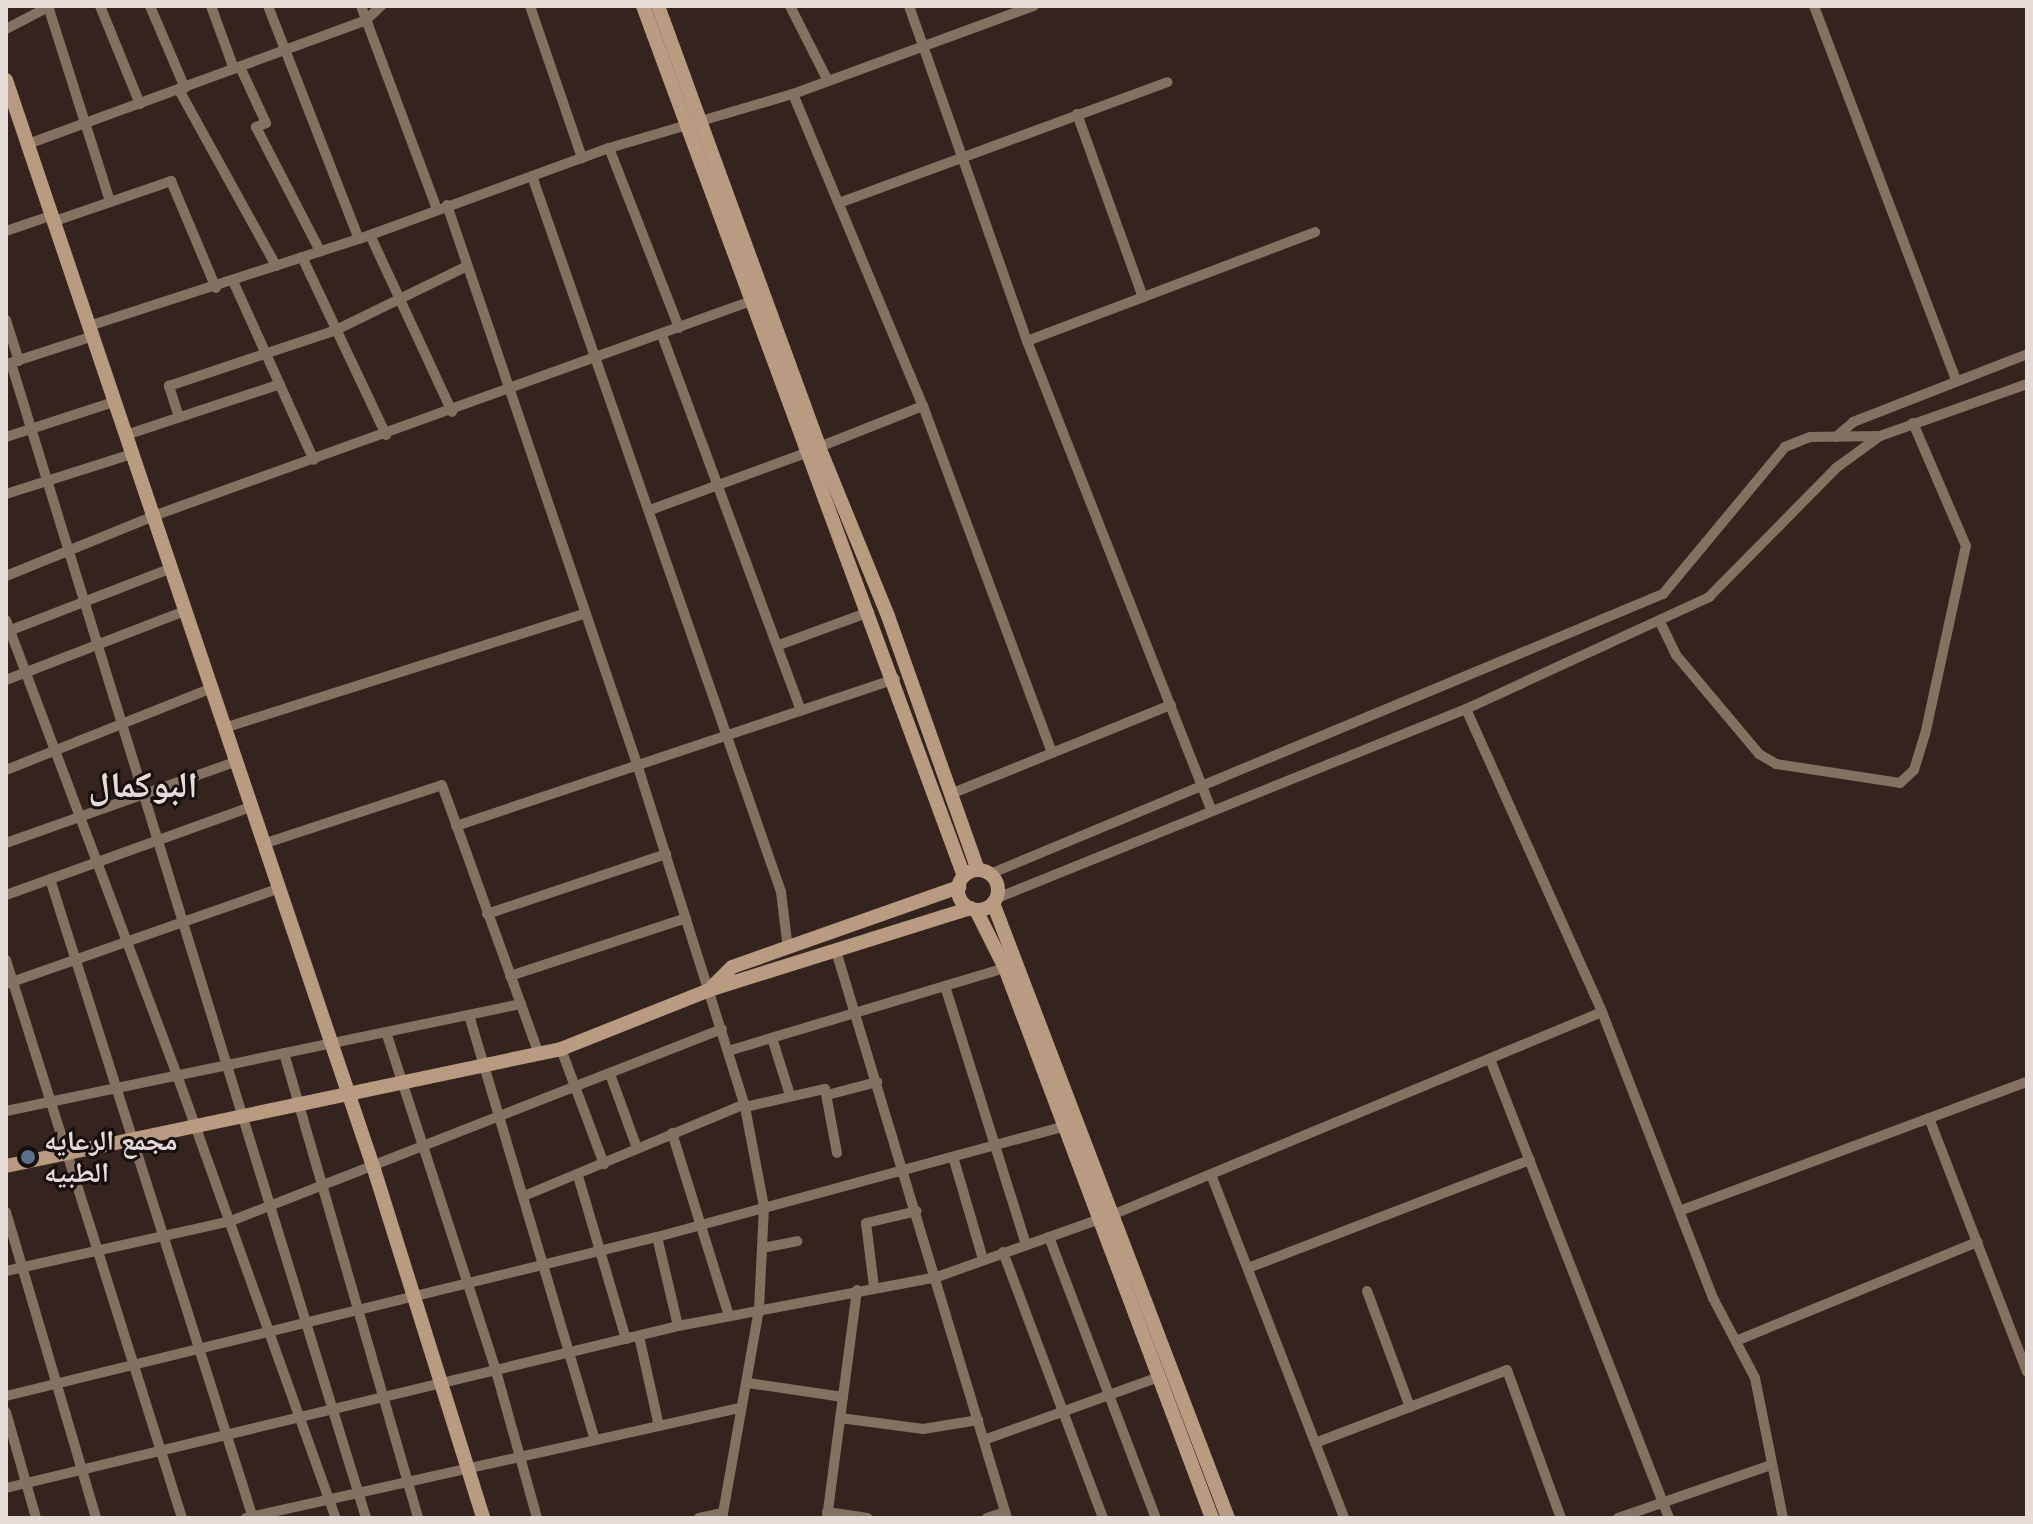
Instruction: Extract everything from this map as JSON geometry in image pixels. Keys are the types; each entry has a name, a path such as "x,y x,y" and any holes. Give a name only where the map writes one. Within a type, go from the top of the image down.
{"street":[{"path":"6,29 49,6 110,202"},
{"path":"100,6 140,104"},
{"path":"150,6 182,89 276,266"},
{"path":"211,6 237,68 266,123 256,127 320,251"},
{"path":"268,6 365,237 399,299 452,412"},
{"path":"361,6 467,266 583,614 637,764 745,1106 764,1207 759,1309 722,1516 699,1518"},
{"path":"28,144 366,20 381,6"},
{"path":"530,6 582,158"},
{"path":"643,6 695,124 815,449 869,612 973,877"},
{"path":"658,6 754,300 953,793 973,877 973,909 1005,968 1065,1126 1106,1217 1228,1518"},
{"path":"790,6 828,81"},
{"path":"909,6 965,157 1027,341 1211,809"},
{"path":"12,363 91,331 365,237 609,148 793,94 1033,6"},
{"path":"1814,6 1956,380"},
{"path":"6,80 114,402 156,515 277,889 373,1166 483,1518"},
{"path":"839,203 1167,82"},
{"path":"793,94 923,406 1052,753"},
{"path":"1077,114 1143,297"},
{"path":"609,148 679,328"},
{"path":"532,176 781,892 788,949"},
{"path":"6,231 110,202 171,181 216,288"},
{"path":"1027,341 1315,232"},
{"path":"302,257 386,435"},
{"path":"179,417 169,386 267,357 336,330 467,266"},
{"path":"233,281 314,460"},
{"path":"6,576 156,515 509,392 754,300"},
{"path":"6,320 12,363 30,429 83,602 101,644 158,841 186,920 240,1117 271,1205 331,1411 366,1518"},
{"path":"662,335 801,710"},
{"path":"1836,437 1853,422 2027,354"},
{"path":"126,435 280,384"},
{"path":"6,1166 561,1049 709,990 973,909 1211,809 1466,709 1660,622 1726,584 1836,468 1880,436 2027,384"},
{"path":"6,437 114,402"},
{"path":"650,510 718,487 923,406"},
{"path":"1660,622 1676,655 1759,754 1776,764 1900,783 1914,770 1925,735 1966,546 1913,423"},
{"path":"709,990 732,967 788,949 1203,788 1663,594 1785,447 1810,437 1880,436"},
{"path":"6,494 132,454"},
{"path":"172,568 7,627 29,671 52,752 196,1126 336,1518"},
{"path":"6,680 185,611"},
{"path":"779,645 869,612"},
{"path":"224,728 583,614"},
{"path":"456,826 637,764 729,738 895,679"},
{"path":"6,770 212,688"},
{"path":"953,793 1171,705"},
{"path":"1466,709 1602,1012 1682,1210 1713,1298 1755,1378 1783,1518"},
{"path":"6,843 235,762"},
{"path":"263,844 442,785 539,1054"},
{"path":"6,895 250,807"},
{"path":"487,914 666,854"},
{"path":"973,877 998,885 995,900 1159,1377 1212,1518"},
{"path":"50,879 251,1517 739,1408"},
{"path":"9,982 277,889"},
{"path":"510,976 686,918"},
{"path":"836,951 937,1277 1006,1515 987,1518"},
{"path":"6,960 9,982 50,1101 182,1518"},
{"path":"728,1051 1005,968"},
{"path":"945,986 1026,1244"},
{"path":"6,1111 521,1004"},
{"path":"6,1488 678,1326 937,1277 1212,1177 1602,1012"},
{"path":"469,1015 595,1440"},
{"path":"6,1271 231,1221 722,1029"},
{"path":"386,1032 464,1283 496,1371 537,1518"},
{"path":"772,1038 790,1095"},
{"path":"561,1049 604,1164"},
{"path":"284,1053 295,1105 418,1518"},
{"path":"1490,1059 1599,1348 1669,1518"},
{"path":"610,1074 637,1148"},
{"path":"827,1095 877,1082"},
{"path":"1682,1210 2027,1082"},
{"path":"524,1196 578,1176 672,1133 745,1106 825,1089 837,1153"},
{"path":"1929,1118 2027,1372"},
{"path":"6,1396 657,1237 954,1160 1065,1126"},
{"path":"672,1133 729,1316"},
{"path":"954,1160 983,1259"},
{"path":"1248,1268 1530,1160"},
{"path":"578,1176 626,1339"},
{"path":"1212,1177 1344,1518"},
{"path":"874,1287 866,1223 917,1211"},
{"path":"6,1212 96,1518"},
{"path":"657,1237 678,1326"},
{"path":"1049,1237 1112,1394 1156,1518"},
{"path":"762,1248 797,1241"},
{"path":"1736,1341 1977,1242"},
{"path":"1003,1252 1103,1518"},
{"path":"857,1290 827,1515 868,1518"},
{"path":"1367,1291 1410,1407"},
{"path":"639,1336 659,1426"},
{"path":"1315,1443 1507,1370 1561,1518"},
{"path":"984,1440 1159,1377"},
{"path":"748,1383 843,1397"},
{"path":"6,1412 36,1518"},
{"path":"840,1418 923,1429 978,1420"},
{"path":"1618,1518 1771,1465"}],"place":[{"name":"مجمع الرعايه الطبيه","path":"28,1157"}],"district":[{"name":"البوكمال","path":"143,785"}]}
